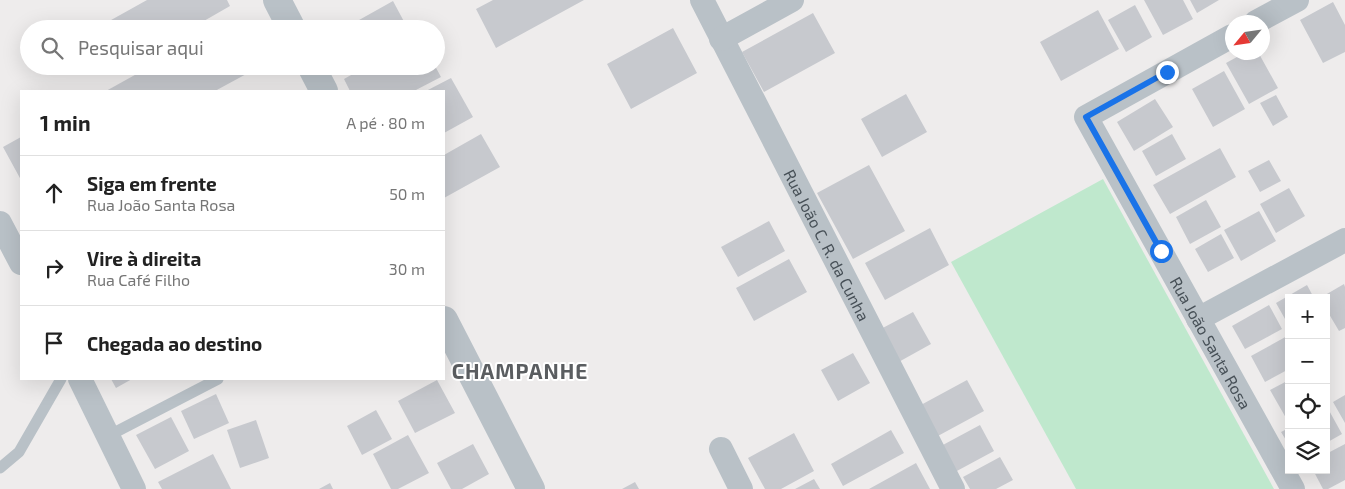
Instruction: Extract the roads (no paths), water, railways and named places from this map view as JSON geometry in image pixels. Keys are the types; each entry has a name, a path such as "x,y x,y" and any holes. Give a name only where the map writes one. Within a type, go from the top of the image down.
{"street":[{"path":"276,0 287,20"},
{"name":"Rua João C. R. da Cunha","path":"702,0 953,489"},
{"path":"721,40 792,0"},
{"path":"1269,15 1297,0"},
{"name":"Rua João Santa Rosa","path":"1225,40 1086,117 1293,489"},
{"path":"316,75 323,90"},
{"path":"0,224 20,261"},
{"path":"1198,319 1345,240"},
{"path":"445,322 531,489"},
{"path":"80,380 134,489"},
{"path":"721,448 741,489"}],"lane":[{"path":"0,468 20,452 60,380"},
{"path":"108,436 216,380"}],"district":[{"name":"CHAMPANHE","path":"520,370"}]}
